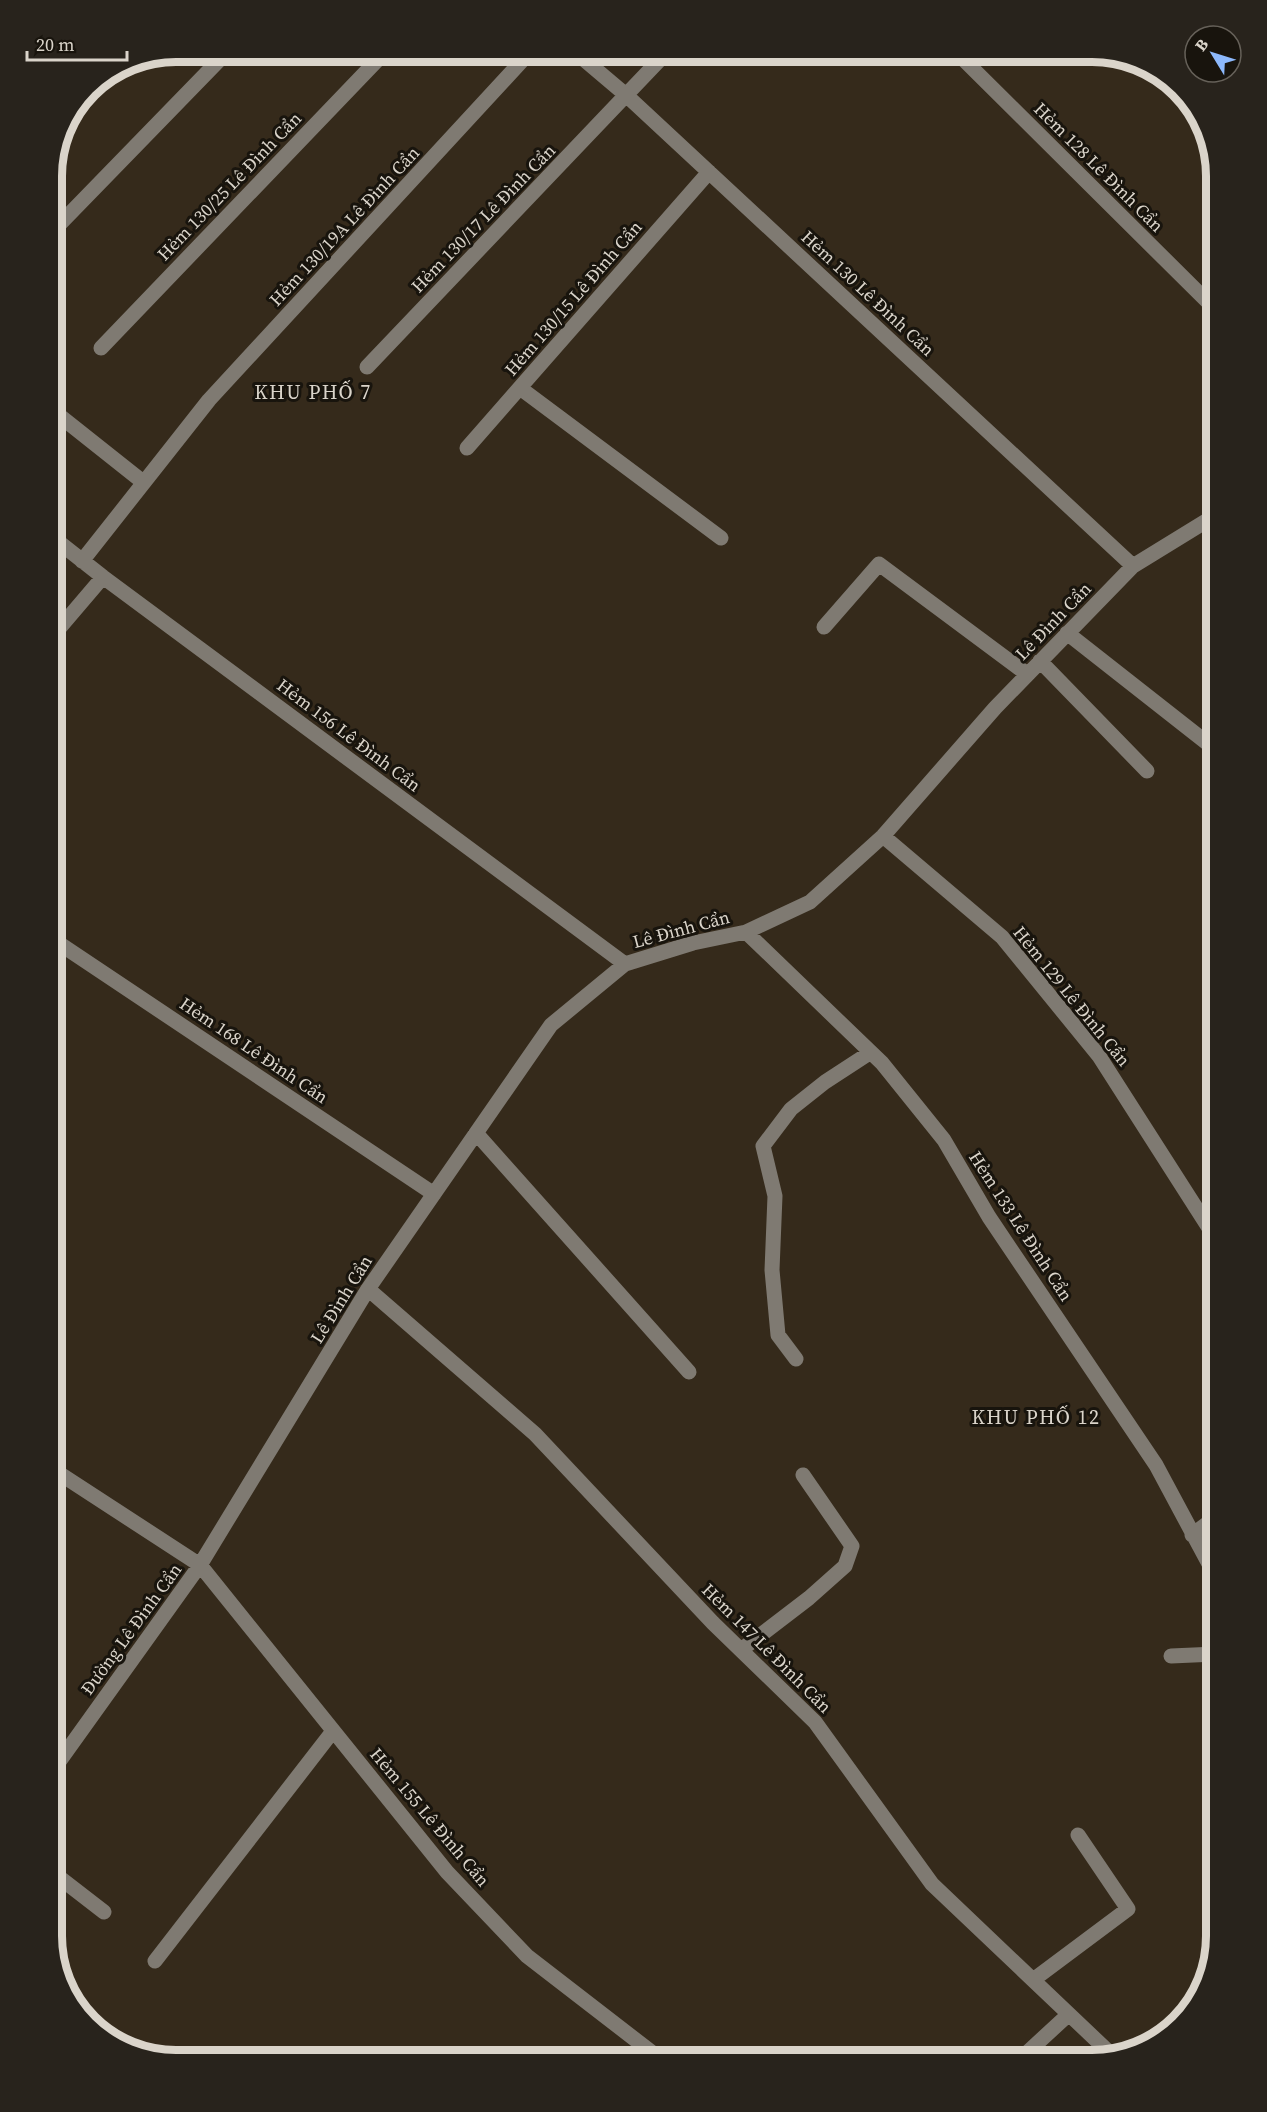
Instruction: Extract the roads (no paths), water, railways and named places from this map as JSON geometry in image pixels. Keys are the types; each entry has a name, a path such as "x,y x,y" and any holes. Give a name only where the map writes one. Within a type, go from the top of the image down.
{"street":[{"path":"62,222 217,62"},
{"name":"Hẻm 130/25 Lê Đình Cẩn","path":"101,348 375,62"},
{"name":"Hẻm 130/19A Lê Đình Cẩn","path":"82,561 209,400 521,62"},
{"name":"Hẻm 130 Lê Đình Cẩn","path":"587,62 626,95 1133,566"},
{"name":"Hẻm 130/17 Lê Đình Cẩn","path":"367,367 658,62"},
{"name":"Hẻm 128 Lê Đình Cẩn","path":"966,62 1206,300"},
{"name":"Hẻm 130/15 Lê Đình Cẩn","path":"466,448 709,172"},
{"path":"520,388 721,538"},
{"path":"62,418 143,482"},
{"name":"Lê Đình Cẩn","path":"200,1565 368,1289 551,1025 625,964 693,943 746,932 810,902 883,836 980,724 1133,566 1206,521"},
{"name":"Hẻm 156 Lê Đình Cẩn","path":"62,545 625,964"},
{"path":"824,627 879,564 1027,674"},
{"path":"62,625 103,577"},
{"path":"1067,633 1206,742"},
{"path":"1040,661 1147,771"},
{"name":"Hẻm 129 Lê Đình Cẩn","path":"883,836 1002,937 1099,1056 1206,1223"},
{"name":"Hẻm 133 Lê Đình Cẩn","path":"746,932 882,1063 944,1140 989,1217 1156,1465 1206,1560"},
{"name":"Hẻm 168 Lê Đình Cẩn","path":"62,949 434,1194"},
{"path":"796,1359 778,1335 772,1270 775,1196 763,1146 791,1109 825,1082 871,1052"},
{"path":"476,1133 689,1371"},
{"name":"Hẻm 147 Lê Đình Cẩn","path":"368,1289 535,1434 713,1623 815,1722 932,1884 1107,2050"},
{"name":"Hẻm 155 Lê Đình Cẩn","path":"62,1475 200,1565 447,1872 527,1956 649,2050"},
{"path":"741,1650 809,1598 845,1566 852,1546 803,1475"},
{"path":"1192,1535 1206,1524"},
{"name":"Đường Lê Đình Cẩn","path":"62,1758 200,1565"},
{"path":"1171,1656 1206,1654"},
{"path":"155,1961 333,1731"},
{"path":"1032,1980 1128,1910 1078,1834"},
{"path":"62,1880 104,1912"},
{"path":"1030,2050 1069,2014"}],"district":[{"name":"KHU PHỐ 7","path":"313,392"},
{"name":"KHU PHỐ 12","path":"1036,1417"}]}
